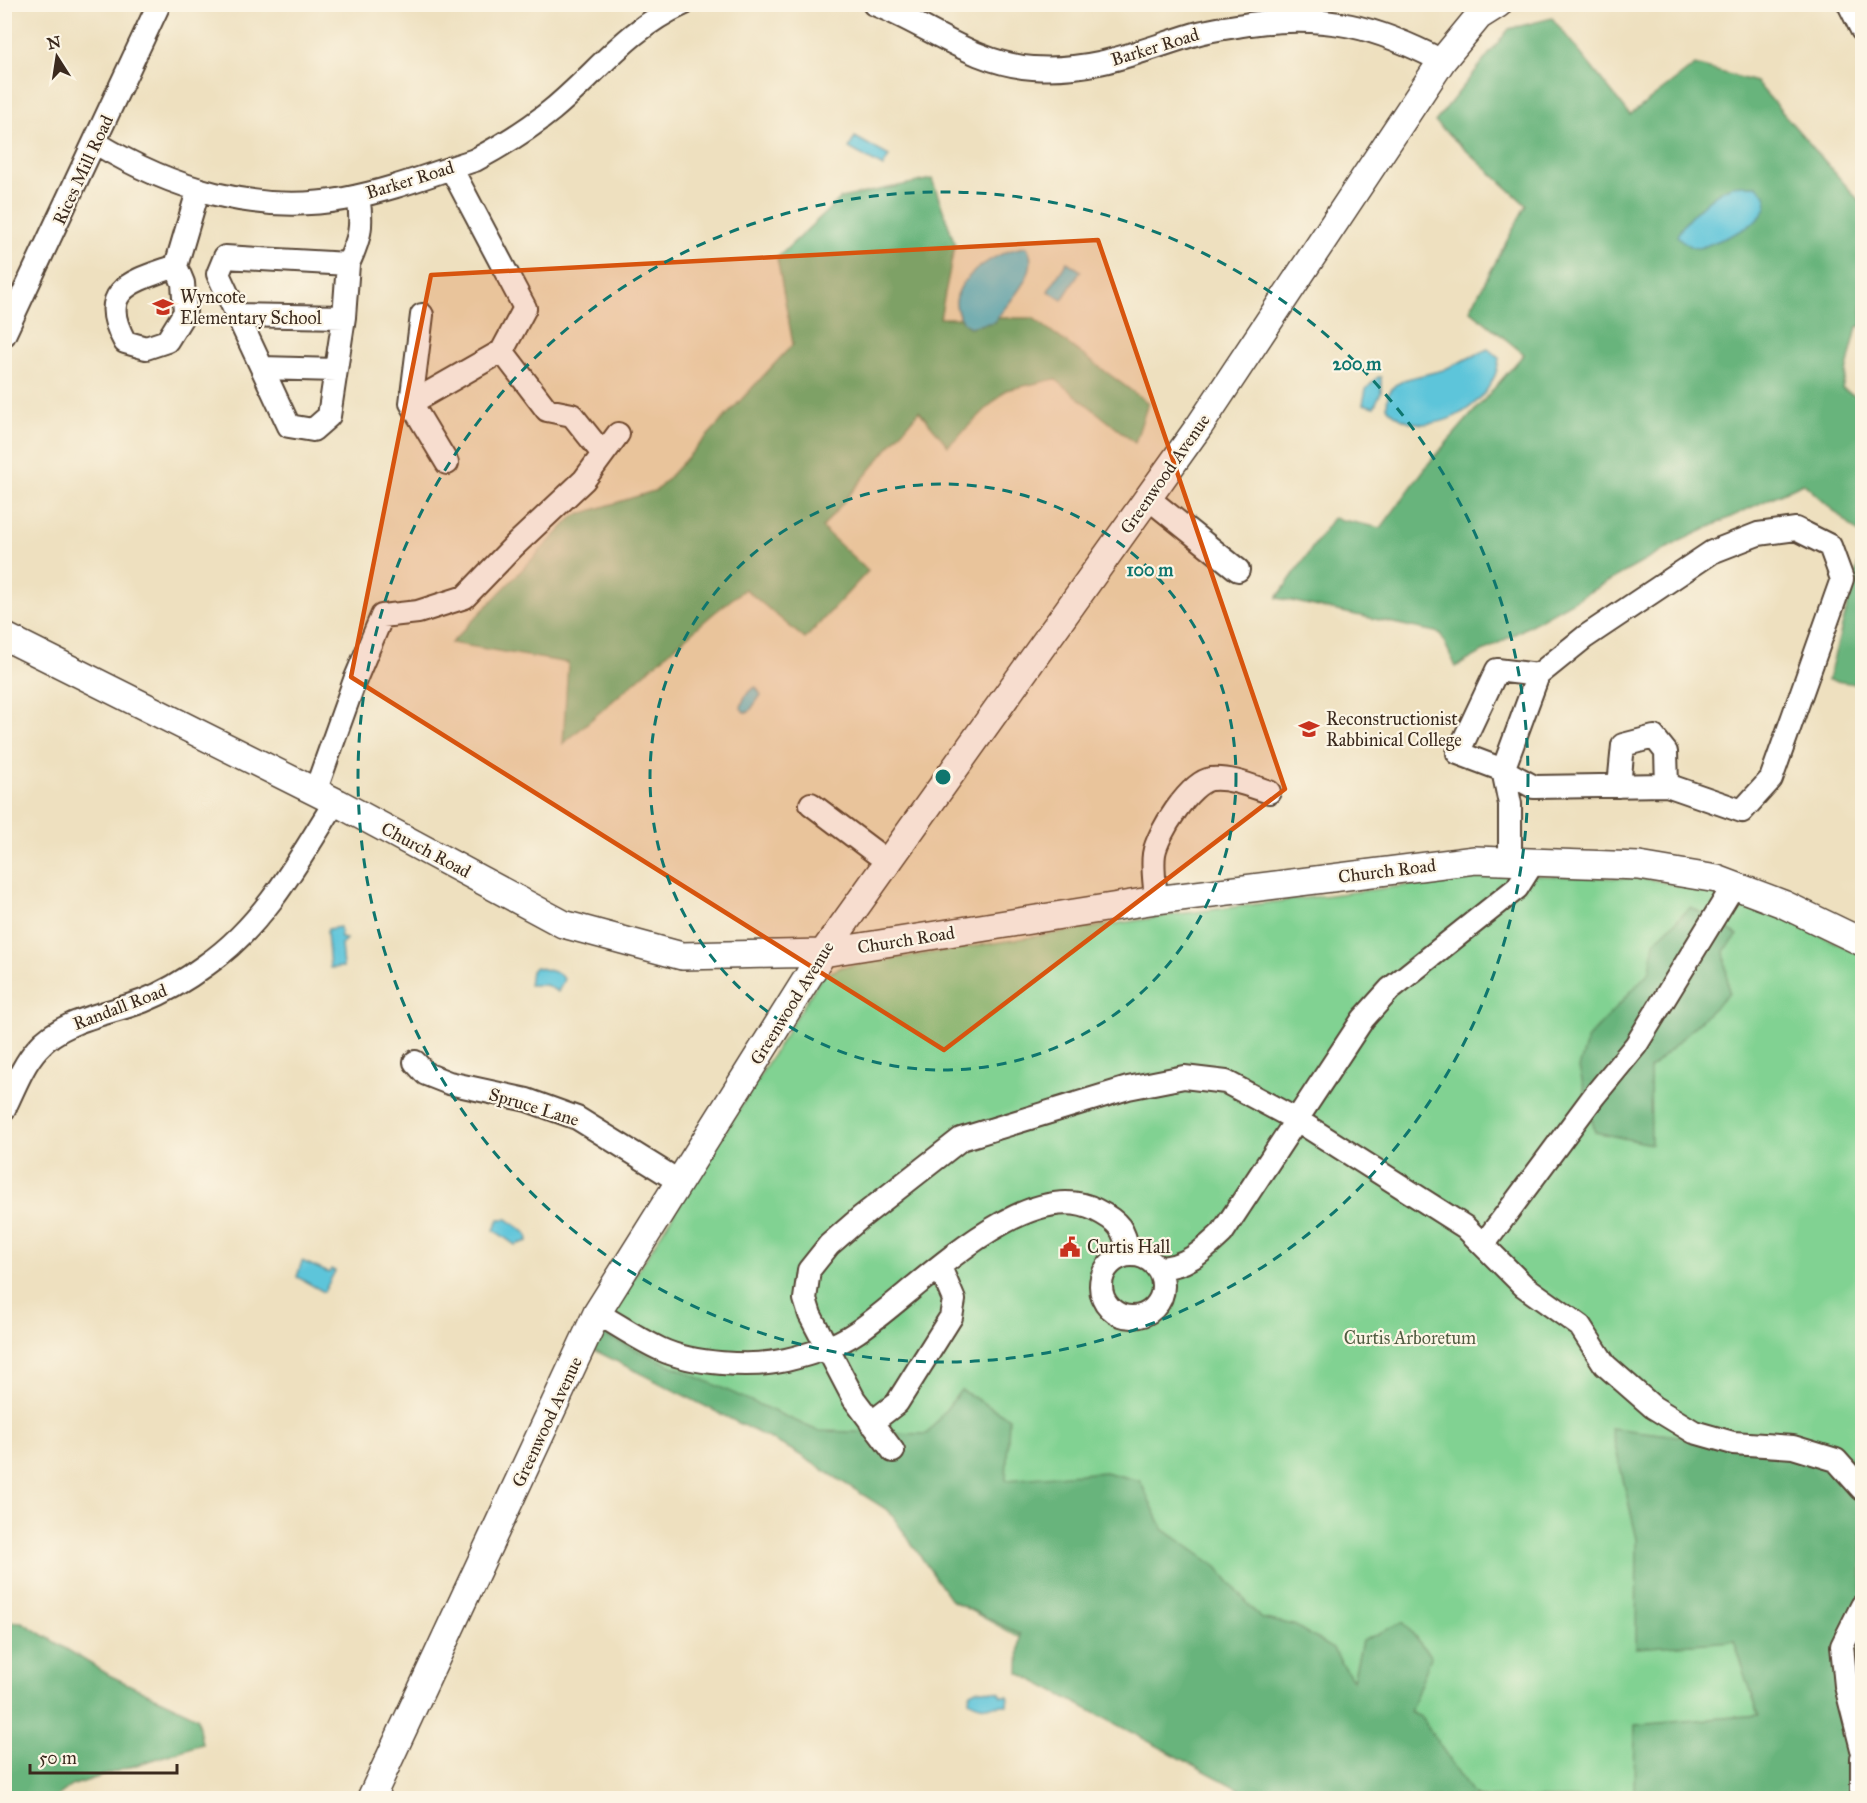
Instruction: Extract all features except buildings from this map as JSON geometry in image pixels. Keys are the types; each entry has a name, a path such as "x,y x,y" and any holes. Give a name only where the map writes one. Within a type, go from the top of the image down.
{"main road":[{"name":"Greenwood Avenue","path":"371,1798 597,1313 823,953 1200,425 1442,61 1479,16 1498,4"},
{"name":"Church Road","path":"4,636 325,797 563,924 682,956 823,953 1156,900 1475,860 1639,866 1717,879 1783,904 1863,942"}],"street":[{"name":"Rices Mill Road","path":"4,335 96,143 159,4"},
{"name":"Barker Road","path":"96,143 152,174 198,191 263,203 293,204 358,196 451,168 491,152 552,110 636,30 683,4"},
{"name":"Barker Road","path":"874,4 910,18 968,52 998,62 1032,68 1083,67 1114,62 1195,34 1286,20 1314,19 1365,28 1410,44 1442,61"},
{"path":"1849,4 1863,30"},
{"path":"411,402 502,351 525,308 451,168"},
{"path":"176,266 198,191"},
{"path":"348,264 225,257 218,274 289,426 313,430 329,416 344,317 348,264 357,244 362,223 358,196"},
{"path":"237,315 344,317"},
{"path":"422,315 411,402 447,463"},
{"path":"502,351 547,410 572,415 603,454 618,434"},
{"path":"262,368 336,370"},
{"name":"Randall Road","path":"4,1109 36,1049 53,1034 76,1023 145,1000 177,985 233,942 253,922 287,878 325,797 355,680 382,616 418,612 465,597 514,546 584,480 603,454"},
{"path":"1148,498 1238,570"},
{"path":"1158,1268 1176,1267 1199,1255 1222,1233 1363,1019 1390,989 1517,888 1522,861 1503,770 1538,675 1585,637 1712,552 1758,534 1796,529 1830,546 1842,579 1771,779 1742,811 1667,785 1534,787 1503,770 1458,753 1497,670 1538,675"},
{"path":"1619,786 1623,745 1654,737 1666,752 1667,785"},
{"path":"1156,900 1154,855 1161,832 1195,787 1209,779 1236,781 1269,792"},
{"path":"810,804 888,862"},
{"path":"1484,1244 1594,1096 1636,1045 1734,885"},
{"name":"Spruce Lane","path":"415,1062 426,1074 449,1083 527,1100 577,1118 680,1182"},
{"path":"893,1451 849,1390 810,1315 805,1299 809,1270 829,1245 852,1225 961,1139 1128,1088 1184,1077 1226,1082 1297,1120 1465,1227 1524,1286 1580,1326 1605,1365 1653,1407 1694,1432 1733,1443 1793,1447 1836,1460 1863,1488"},
{"path":"597,1313 663,1351 704,1360 746,1364 783,1361 829,1348 896,1304 967,1243 990,1228 1054,1202 1085,1204 1112,1218 1125,1232 1129,1254"},
{"path":"1129,1254 1146,1257 1158,1268 1163,1288 1156,1306 1138,1317 1118,1314 1104,1300 1101,1280 1111,1263 1129,1254"},
{"path":"871,1423 897,1403 951,1317 954,1300 940,1267"},
{"path":"1863,1606 1842,1646 1846,1686 1863,1749"},
{"path":"1862,1798 1863,1758"}],"highlighted area":[{"path":"1098,240 1285,789 944,1050 351,677 431,275"}],"green space":[{"path":"1552,18 1630,115 1695,65 1756,82 1862,204 1862,326 1857,327 1842,389 1862,399 1862,536 1803,483 1680,541 1456,667 1440,633 1277,598 1333,518 1381,528 1429,463 1524,354 1470,310 1526,205 1435,122 1509,29"},
{"path":"932,179 955,244 940,318 1033,318 1148,403 1135,443 1055,379 1006,390 948,446 919,411 822,528 868,571 805,639 745,589 714,613 563,744 568,663 451,643 574,516 657,490 793,344 777,258 841,198"},
{"path":"1862,549 1862,685 1828,680"},
{"name":"Curtis Arboretum","path":"1498,874 1650,879 1726,896 1762,907 1862,955 1862,1798 1316,1798 951,1600 983,1545 597,1342 608,1319 822,976 842,967 1179,914"},
{"path":"1691,907 1738,935 1724,951 1729,993 1650,1069 1651,1144 1595,1132 1579,1068 1588,1038 1650,971 1654,942"},
{"path":"601,1334 818,1431 927,1434 961,1390 1009,1418 1006,1480 1105,1472 1140,1481 1163,1529 1217,1567 1260,1618 1294,1625 1332,1648 1353,1680 1362,1641 1403,1622 1431,1657 1410,1712 1421,1717 1472,1793 1480,1798 1256,1798 1019,1673 1020,1634 951,1600 889,1511 792,1450 592,1349"},
{"path":"1611,1428 1862,1458 1862,1798 1634,1798 1635,1725 1759,1715 1734,1641 1636,1648 1637,1539"},
{"path":"5,1621 22,1622 109,1675 197,1717 202,1744 71,1786 55,1798 5,1798"}],"water":[{"path":"855,137 889,156 883,167 849,148"},
{"path":"1756,185 1765,195 1767,204 1756,221 1746,228 1699,248 1689,245 1677,236 1693,215 1718,193 1732,186"},
{"path":"1027,247 1030,266 1015,296 994,322 969,327 958,314 956,300 961,287 983,264 1013,250"},
{"path":"1067,262 1081,271 1062,300 1048,291"},
{"path":"1488,349 1499,358 1495,376 1485,392 1456,416 1438,422 1420,423 1402,419 1387,407 1388,394 1395,385 1407,379 1443,370"},
{"path":"1378,377 1381,377 1381,392 1374,407 1363,404 1366,389"},
{"path":"756,687 761,695 749,712 744,712 741,708 745,698"},
{"path":"340,927 341,938 346,939 341,945 343,967 330,968 327,932 328,929"},
{"path":"536,967 558,973 564,979 558,992 546,985 529,985 531,971"},
{"path":"499,1219 507,1219 527,1234 528,1241 515,1245 494,1230"},
{"path":"302,1261 329,1273 331,1269 335,1271 324,1292 297,1277"},
{"path":"976,1689 999,1692 1002,1696 1008,1696 1007,1705 988,1706 974,1703 969,1700 970,1692"}],"place":[{"name":"Wyncote Elementary School","path":"163,307"},
{"name":"Reconstructionist Rabbinical College","path":"1309,729"},
{"name":"Curtis Hall","path":"1070,1247"}]}
